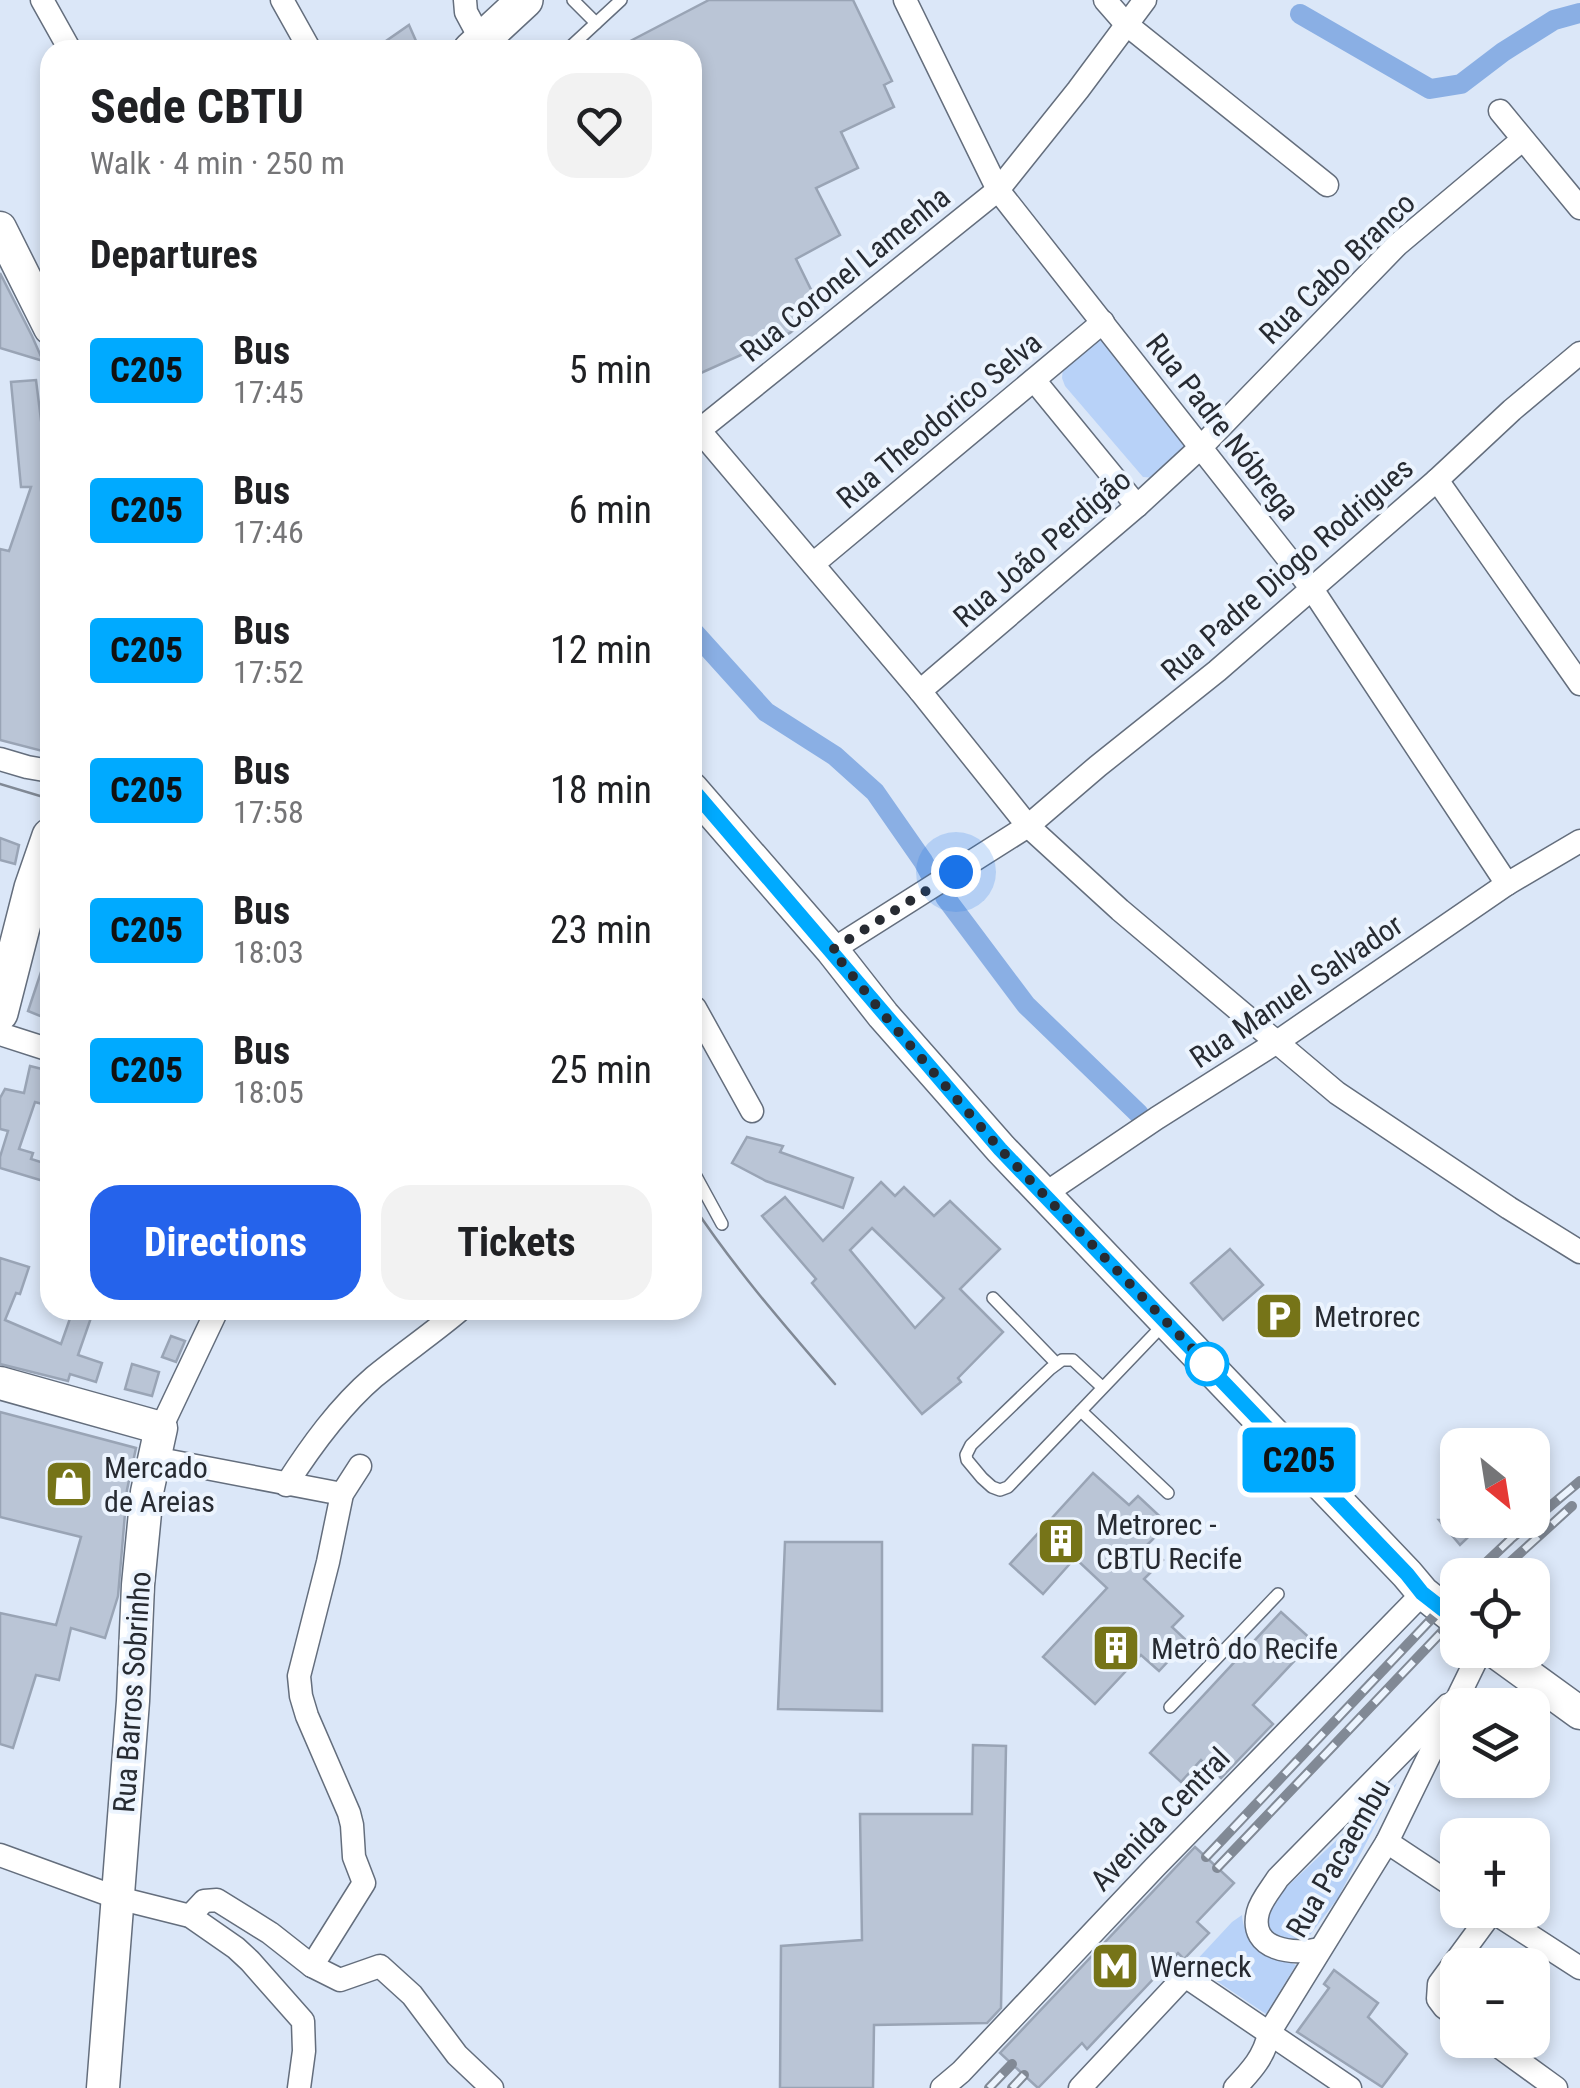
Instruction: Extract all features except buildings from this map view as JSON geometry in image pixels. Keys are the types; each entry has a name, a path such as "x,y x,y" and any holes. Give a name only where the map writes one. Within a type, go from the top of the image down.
{"main road":[{"path":"484,40 511,5"},
{"path":"0,228 40,308"},
{"path":"702,800 1000,1149 1046,1193 1422,1593 1440,1607"},
{"path":"0,1013 40,894"},
{"path":"0,1383 158,1443"},
{"name":"Rua Barros Sobrinho","path":"103,2088 133,1701 138,1585 147,1492 158,1443"},
{"path":"1518,1668 1580,1713"}],"street":[{"path":"42,0 64,40"},
{"path":"282,0 304,40"},
{"path":"465,0 476,40"},
{"name":"Rua Padre Nóbrega","path":"904,0 998,190 1312,589 1507,884"},
{"path":"1105,0 1126,24 1327,185"},
{"name":"Rua Coronel Lamenha","path":"702,428 998,190 1145,0"},
{"path":"1500,111 1580,208"},
{"name":"Rua Cabo Branco","path":"1200,447 1397,245 1522,140"},
{"name":"Rua Theodorico Selva","path":"813,564 1103,322"},
{"name":"Rua Padre Diogo Rodrigues","path":"832,950 1028,826 1312,589 1580,353"},
{"path":"1034,380 1137,506"},
{"path":"702,440 813,564 1028,826 1120,910 1336,1093 1580,1252"},
{"name":"Rua João Perdigão","path":"920,692 1200,447"},
{"path":"1437,480 1580,684"},
{"path":"0,758 40,768"},
{"name":"Rua Manuel Salvador","path":"1046,1193 1277,1042 1507,884 1580,841"},
{"path":"702,1021 752,1111"},
{"path":"0,1034 40,1047"},
{"name":"Rua Barros Sobrinho","path":"158,1443 212,1320"},
{"path":"286,1485 324,1430 372,1378 447,1320"},
{"path":"158,1443 286,1485 342,1494"},
{"path":"312,1966 364,1884 354,1857 349,1813 307,1716 299,1676 342,1494 360,1466"},
{"name":"Avenida Central","path":"942,2088 1422,1593"},
{"path":"1320,1949 1291,1953 1267,1942 1257,1924 1262,1901 1278,1878 1440,1713"},
{"name":"Rua Pacaembu","path":"1235,2088 1256,2065 1269,2033 1386,1842 1440,1734"},
{"path":"1386,1842 1440,1877"},
{"path":"0,1855 118,1898 190,1916 236,1948 303,2021 299,2088"},
{"path":"190,1916 204,1902 217,1900 270,1933 312,1966 340,1980 380,1966 412,1995 457,2055 492,2088"},
{"path":"1517,1928 1573,1964 1580,1940"},
{"path":"1080,2088 1185,1976 1350,2088"},
{"path":"1515,2058 1556,2088"}],"lane":[{"path":"574,0 596,23"},
{"path":"578,40 621,0"},
{"path":"702,1187 722,1224"},
{"path":"994,1298 1056,1363"},
{"path":"1102,1387 1074,1360 1056,1363 971,1445 966,1460 992,1487 1000,1490 1010,1485 1166,1321"},
{"path":"1080,1411 1168,1493"},
{"path":"1170,1707 1278,1594"}],"shaded area":[{"path":"1105,337 1194,437 1156,478 1143,477 1062,378 1063,368"},
{"path":"1397,1783 1338,1898 1307,1939 1286,1944 1273,1935 1266,1918 1273,1900"},
{"path":"1242,1915 1254,1941 1296,1965 1266,2014 1209,1976 1192,1976 1192,1965"}],"waterway":[{"path":"1300,14 1430,89 1461,84 1554,20 1580,13"},
{"path":"702,641 766,712 835,756 875,792 935,883"},
{"path":"945,897 1026,1005 1139,1114"}],"tram line":[{"path":"0,784 40,796"},
{"path":"702,1219 835,1384"}],"railway":[{"path":"1491,1558 1580,1481"},
{"path":"1515,1558 1572,1506"},
{"path":"1206,1857 1440,1610"},
{"path":"1217,1868 1440,1634"},
{"path":"989,2088 1012,2064"},
{"path":"1012,2088 1024,2075"}],"bus line":[{"name":"C205","path":"702,800 1000,1149 1046,1193 1422,1593 1440,1607"}],"place":[{"name":"Metrorec","path":"1279,1316"},
{"name":"Mercado de Areias","path":"69,1484"},
{"name":"Metrorec - CBTU Recife","path":"1061,1541"},
{"name":"Metrô do Recife","path":"1116,1648"},
{"name":"Werneck","path":"1115,1966"}],"route":[{"path":"956,872 832,950 1000,1149 1207,1364"}]}
